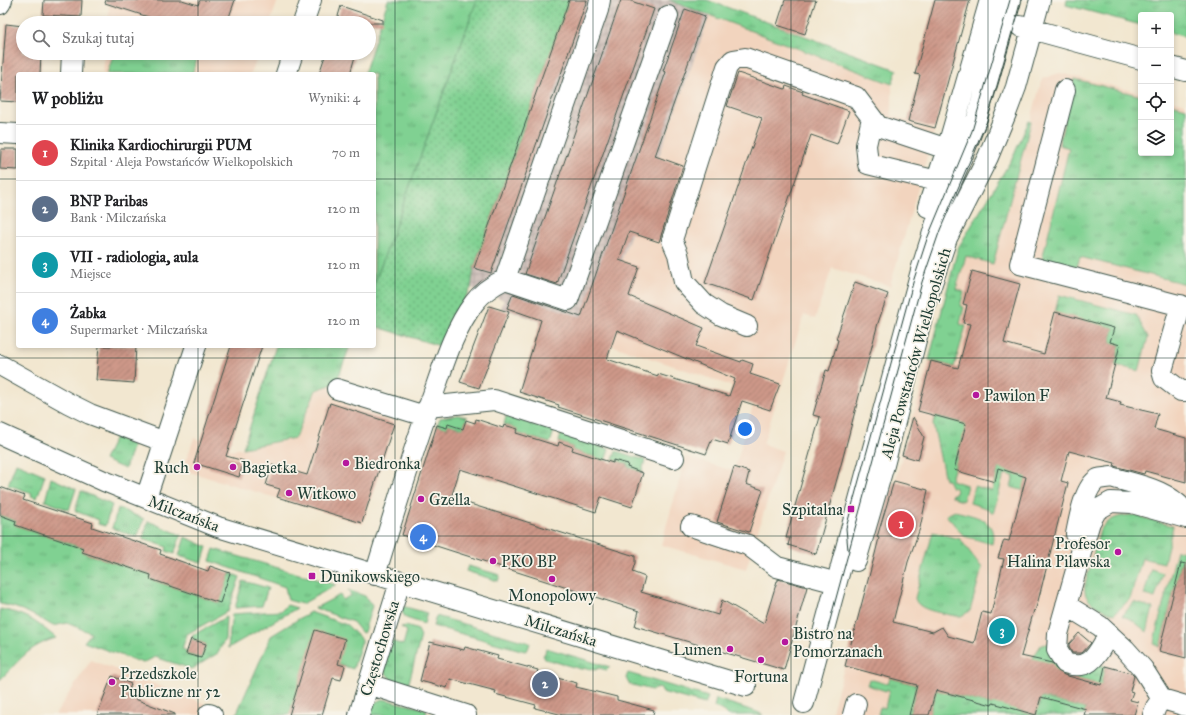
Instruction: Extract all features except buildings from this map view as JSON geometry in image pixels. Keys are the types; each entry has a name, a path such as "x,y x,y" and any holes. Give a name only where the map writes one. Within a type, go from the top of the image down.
{"street":[{"path":"0,4 2,0"},
{"path":"305,16 311,0"},
{"path":"504,279 598,10 600,0"},
{"path":"1010,0 1017,25"},
{"path":"804,703 922,267 982,134 1017,25 1022,0"},
{"name":"Aleja Powstańców Wielkopolskich","path":"834,638 884,465 926,301 947,238 988,157 1016,87 1017,25 1040,0"},
{"name":"Aleja Powstańców Wielkopolskich","path":"814,632 826,580 895,321 916,247 947,150 987,8 1017,25"},
{"path":"375,575 426,412 449,349 474,303 495,283 504,279 568,300 668,16"},
{"path":"1017,25 1138,58"},
{"path":"747,326 721,316 704,304 684,282 678,254 672,240 727,67 733,60 745,58 856,97 878,126 947,150"},
{"path":"71,72 72,60"},
{"path":"287,72 291,60"},
{"path":"1174,68 1186,71"},
{"path":"1064,90 1020,264 1183,306 1162,371 1164,378 1184,393"},
{"path":"872,118 866,145 868,164 937,181"},
{"path":"0,133 16,134"},
{"path":"146,498 195,348"},
{"path":"0,365 68,403 165,442"},
{"path":"337,389 426,412 494,400 674,458"},
{"name":"Milczańska","path":"0,434 104,481 218,527 746,686"},
{"path":"1073,580 1075,537 1082,507 1090,487 1098,480 1111,477 1161,492 1178,502 1186,512"},
{"path":"1108,634 1098,652 1089,663 1080,666 1065,662 1057,650 1056,643 1058,634 1073,580 1090,522 1097,510 1112,502 1132,503 1186,518"},
{"path":"690,526 748,544 777,567 826,580"},
{"name":"Częstochowska","path":"359,715 400,582"},
{"path":"1066,605 1100,626 1125,649 1142,669 1157,707 1186,706"},
{"path":"368,684 466,715"}],"shaded area":[{"path":"110,0 278,0 272,16 109,16"},
{"path":"569,0 669,0 710,15 593,339 501,308 504,300 471,288 474,268"},
{"path":"710,15 892,84 892,116 935,129 890,286 832,268 815,319 804,315 763,444 783,451 746,569 661,545 686,457 734,471 756,395 593,339"},
{"path":"104,60 256,60 252,72 103,72"},
{"path":"1060,73 1138,92 1138,156 1174,156 1174,101 1186,104 1186,715 831,715 958,253 993,263 1040,86 1044,78"},
{"path":"336,383 402,403 363,524 183,470 194,438 233,450 295,438 316,390"},
{"name":"Przedszkole Publiczne nr 52","path":"91,660 206,704 202,715 55,715"}],"green space":[{"path":"388,0 477,0 376,279 376,72 365,72 369,60 376,60 376,37"},
{"path":"477,0 569,0 474,268 471,288 440,346 376,327 376,279"},
{"path":"669,0 707,0 897,70 892,84"},
{"path":"1067,0 1186,0 1186,37 1174,34 1174,12 1138,12 1138,24 1066,5"},
{"path":"112,60 197,60 193,72 108,72"},
{"path":"1074,79 1138,95 1138,156 1174,156 1174,105 1186,108 1186,284 1080,257 1076,270 1042,260 1069,148 1059,145"},
{"path":"1029,121 1031,122 993,264 966,256 956,289 964,292 960,306 964,307 960,324 966,326 954,367 929,360 958,248 1013,157"},
{"path":"1059,295 1136,315 1148,337 1139,371 1115,365 1120,345 1110,342 1114,328 1052,327"},
{"path":"275,348 349,348 336,383 316,390 295,438 243,448"},
{"path":"458,415 467,417 463,429 448,424 447,428 437,425 440,418"},
{"path":"506,416 554,431 550,443 516,433 517,429 504,425"},
{"path":"936,416 978,427 964,434 951,480 967,485 963,501 956,499 951,495 957,492 954,487 952,488 948,480 945,480 933,424"},
{"path":"561,434 609,449 605,461 572,450 573,447 559,442"},
{"path":"115,437 133,445 125,469 104,460"},
{"path":"1005,444 1026,467 1023,476 1028,478 1025,491 1011,487 1014,476 1004,474 993,514 986,508 970,503 974,486 992,491"},
{"path":"616,451 645,460 642,472 627,467 628,464 613,460"},
{"path":"16,463 45,475 37,498 31,496 32,493 8,485"},
{"path":"51,478 76,489 69,510 45,501"},
{"path":"81,491 112,505 105,526 98,524 99,520 75,511"},
{"path":"118,508 144,519 137,537 112,528"},
{"path":"955,511 976,517 988,523 993,535 992,544 964,536 946,515"},
{"path":"0,515 16,521 15,525 83,548 82,552 151,575 150,579 219,603 230,573 240,577 228,611 187,634 182,649 187,651 186,654 201,658 206,644 192,639 193,635 226,617 225,639 218,653 192,669 155,657 143,663 84,642 91,633 67,623 53,626 34,615 7,605 0,604"},
{"path":"1134,515 1173,526 1164,563 1142,558 1130,599 1114,614 1089,601 1086,596 1085,585 1100,530 1103,526 1115,518"},
{"path":"148,521 181,535 174,554 166,551 167,547 143,539"},
{"path":"933,532 960,539 982,568 970,611 961,616 926,609 917,602 915,598"},
{"path":"185,537 207,547 202,563 179,556"},
{"path":"214,549 336,585 302,604 288,600 285,587 210,561"},
{"path":"1177,550 1184,552 1160,647 1154,644 1155,637"},
{"path":"468,566 500,575 498,581 466,571"},
{"path":"1151,569 1163,573 1155,598 1144,595"},
{"path":"243,581 268,588 262,606 235,608"},
{"path":"348,590 365,596 372,606 364,632 362,633 353,622 315,608 340,595 343,600 351,595"},
{"path":"1134,602 1153,608 1147,632 1131,619 1122,616"},
{"path":"287,605 297,608 228,648 232,614 281,611"},
{"path":"402,606 427,613 424,624 406,618 402,612"},
{"path":"0,609 17,613 30,619 56,638 46,641 31,650 0,680"},
{"path":"310,612 347,625 362,640 353,669 338,664 289,715 236,715 271,636"},
{"path":"436,616 530,643 528,649 525,651 433,626"},
{"path":"406,626 418,630 421,636 408,686 392,681 383,669 389,640 403,645 407,631 401,627"},
{"path":"1052,643 1053,652 1105,666 1101,685 1048,671 1032,659 1041,645"},
{"path":"546,648 610,667 607,670 599,668 595,670 587,668 581,669 545,659 543,655"},
{"path":"628,673 708,697 705,704 662,692 661,689 658,688 652,690 629,684 626,678"},
{"path":"890,678 917,685 909,715 878,715 880,707 885,708 889,690 887,689 886,691 867,685 869,679 888,684"},
{"path":"936,690 992,705 994,696 1019,710 1036,715 929,715"},
{"path":"1041,697 1086,709 1084,715 1036,715"},
{"path":"382,699 426,709 427,715 372,715 366,708"},
{"path":"716,699 763,715 728,715 724,711 714,707"}],"tram line":[{"path":"848,550 846,528 914,279 927,239 972,131 1010,0"},
{"path":"826,635 922,282 940,230 987,121 1022,0"}],"place":[{"name":"Pawilon F","path":"976,395"},
{"name":"Biedronka","path":"346,463"},
{"name":"Ruch","path":"197,467"},
{"name":"Bagietka","path":"233,467"},
{"name":"Witkowo","path":"289,493"},
{"name":"Gzella","path":"421,499"},
{"name":"Szpitalna","path":"851,509"},
{"name":"Klinika Kardiochirurgii PUM","path":"901,524"},
{"name":"Żabka","path":"423,537"},
{"name":"Profesor Halina Pilawska","path":"1118,552"},
{"name":"PKO BP","path":"493,561"},
{"name":"Dunikowskiego","path":"312,576"},
{"name":"Monopolowy","path":"552,579"},
{"name":"VII - radiologia, aula","path":"1002,631"},
{"name":"Bistro na Pomorzanach","path":"785,642"},
{"name":"Lumen","path":"730,649"},
{"name":"Fortuna","path":"761,660"},
{"name":"Przedszkole Publiczne nr 52","path":"112,682"},
{"name":"BNP Paribas","path":"545,684"}]}
